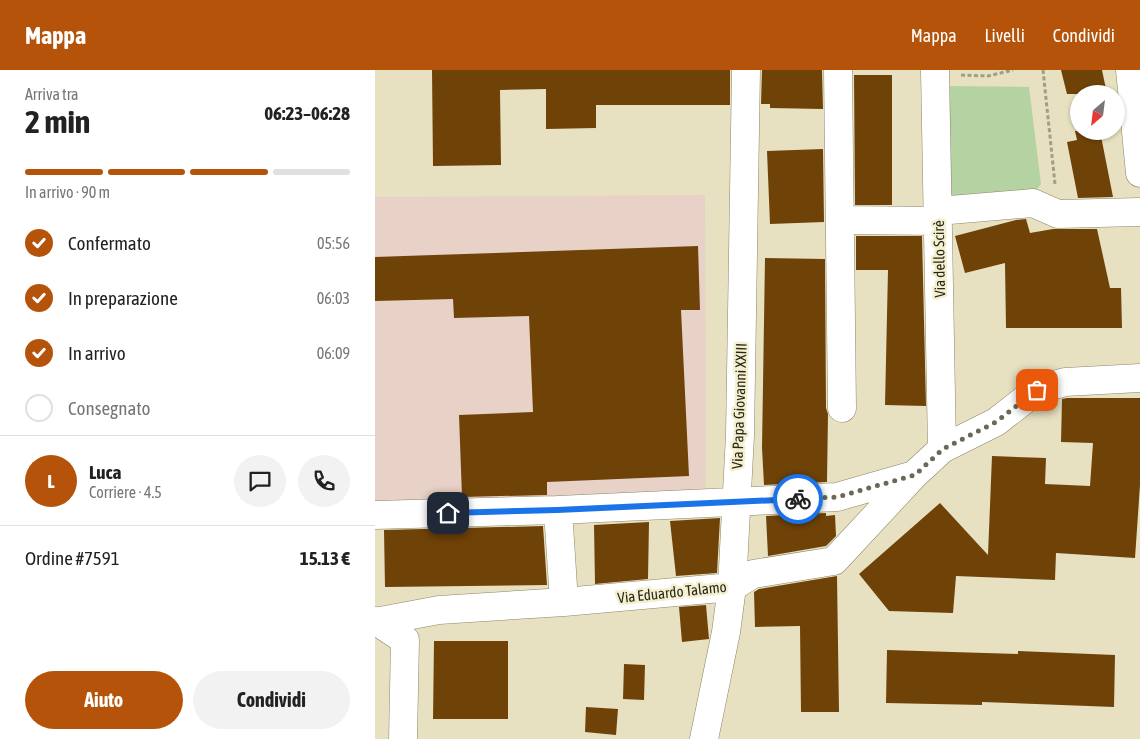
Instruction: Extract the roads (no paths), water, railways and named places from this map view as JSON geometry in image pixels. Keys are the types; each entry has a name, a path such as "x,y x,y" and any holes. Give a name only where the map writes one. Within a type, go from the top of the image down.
{"street":[{"name":"Via Papa Giovanni XXIII","path":"704,739 725,636 732,587 740,436 746,70"},
{"path":"839,70 841,408"},
{"path":"1130,70 1140,173"},
{"name":"Via dello Scirè","path":"935,72 943,449"},
{"path":"840,220 938,216 1033,203 1058,214 1140,212"},
{"name":"Via Eduardo Talamo","path":"375,619 439,610 564,602 732,587 753,574 835,562 915,475 943,449 996,422 1037,390 1065,382 1140,378"},
{"path":"375,515 557,510 837,497 915,475"},
{"path":"557,510 564,602"},
{"path":"375,619 405,640 403,739"}]}
